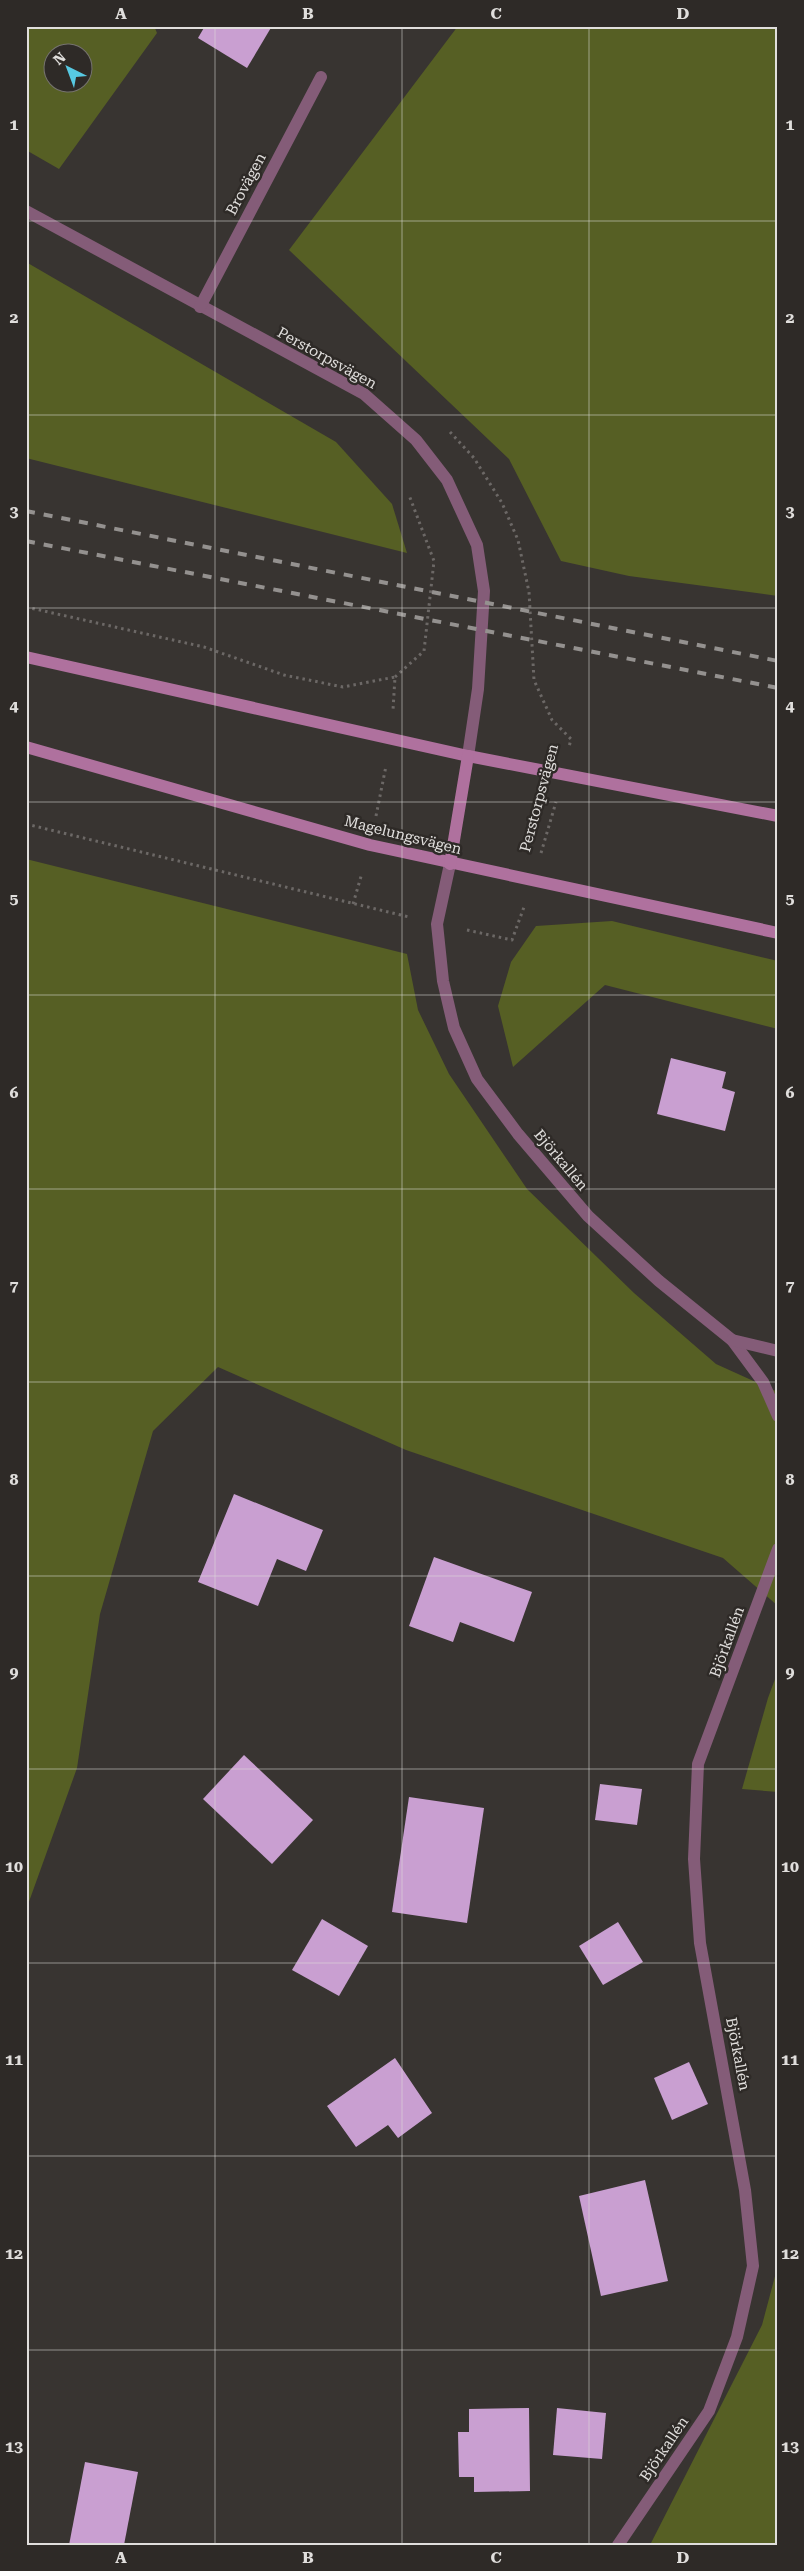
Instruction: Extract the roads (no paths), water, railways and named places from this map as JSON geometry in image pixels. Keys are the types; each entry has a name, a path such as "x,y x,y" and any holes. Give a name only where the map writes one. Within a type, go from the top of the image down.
{"main road":[{"path":"26,657 468,756 778,816"},
{"name":"Magelungsvägen","path":"26,747 370,845 450,864 778,932"},
{"path":"450,864 468,756"}],"street":[{"name":"Brovägen","path":"200,307 320,76"},
{"name":"Perstorpsvägen","path":"26,211 200,307 364,394 416,440 447,480 477,545 484,591 478,689 468,756"},
{"name":"Björkallén","path":"450,864 437,924 443,981 454,1028 477,1079 518,1134 588,1216 659,1281 732,1340 763,1382 778,1416"},
{"path":"732,1340 778,1351"},
{"name":"Björkallén","path":"618,2545 709,2410 737,2336 753,2266 740,2160 700,1943 694,1859 698,1764 778,1549"}],"railway":[{"path":"26,511 778,661"},
{"path":"26,541 778,688"}]}
